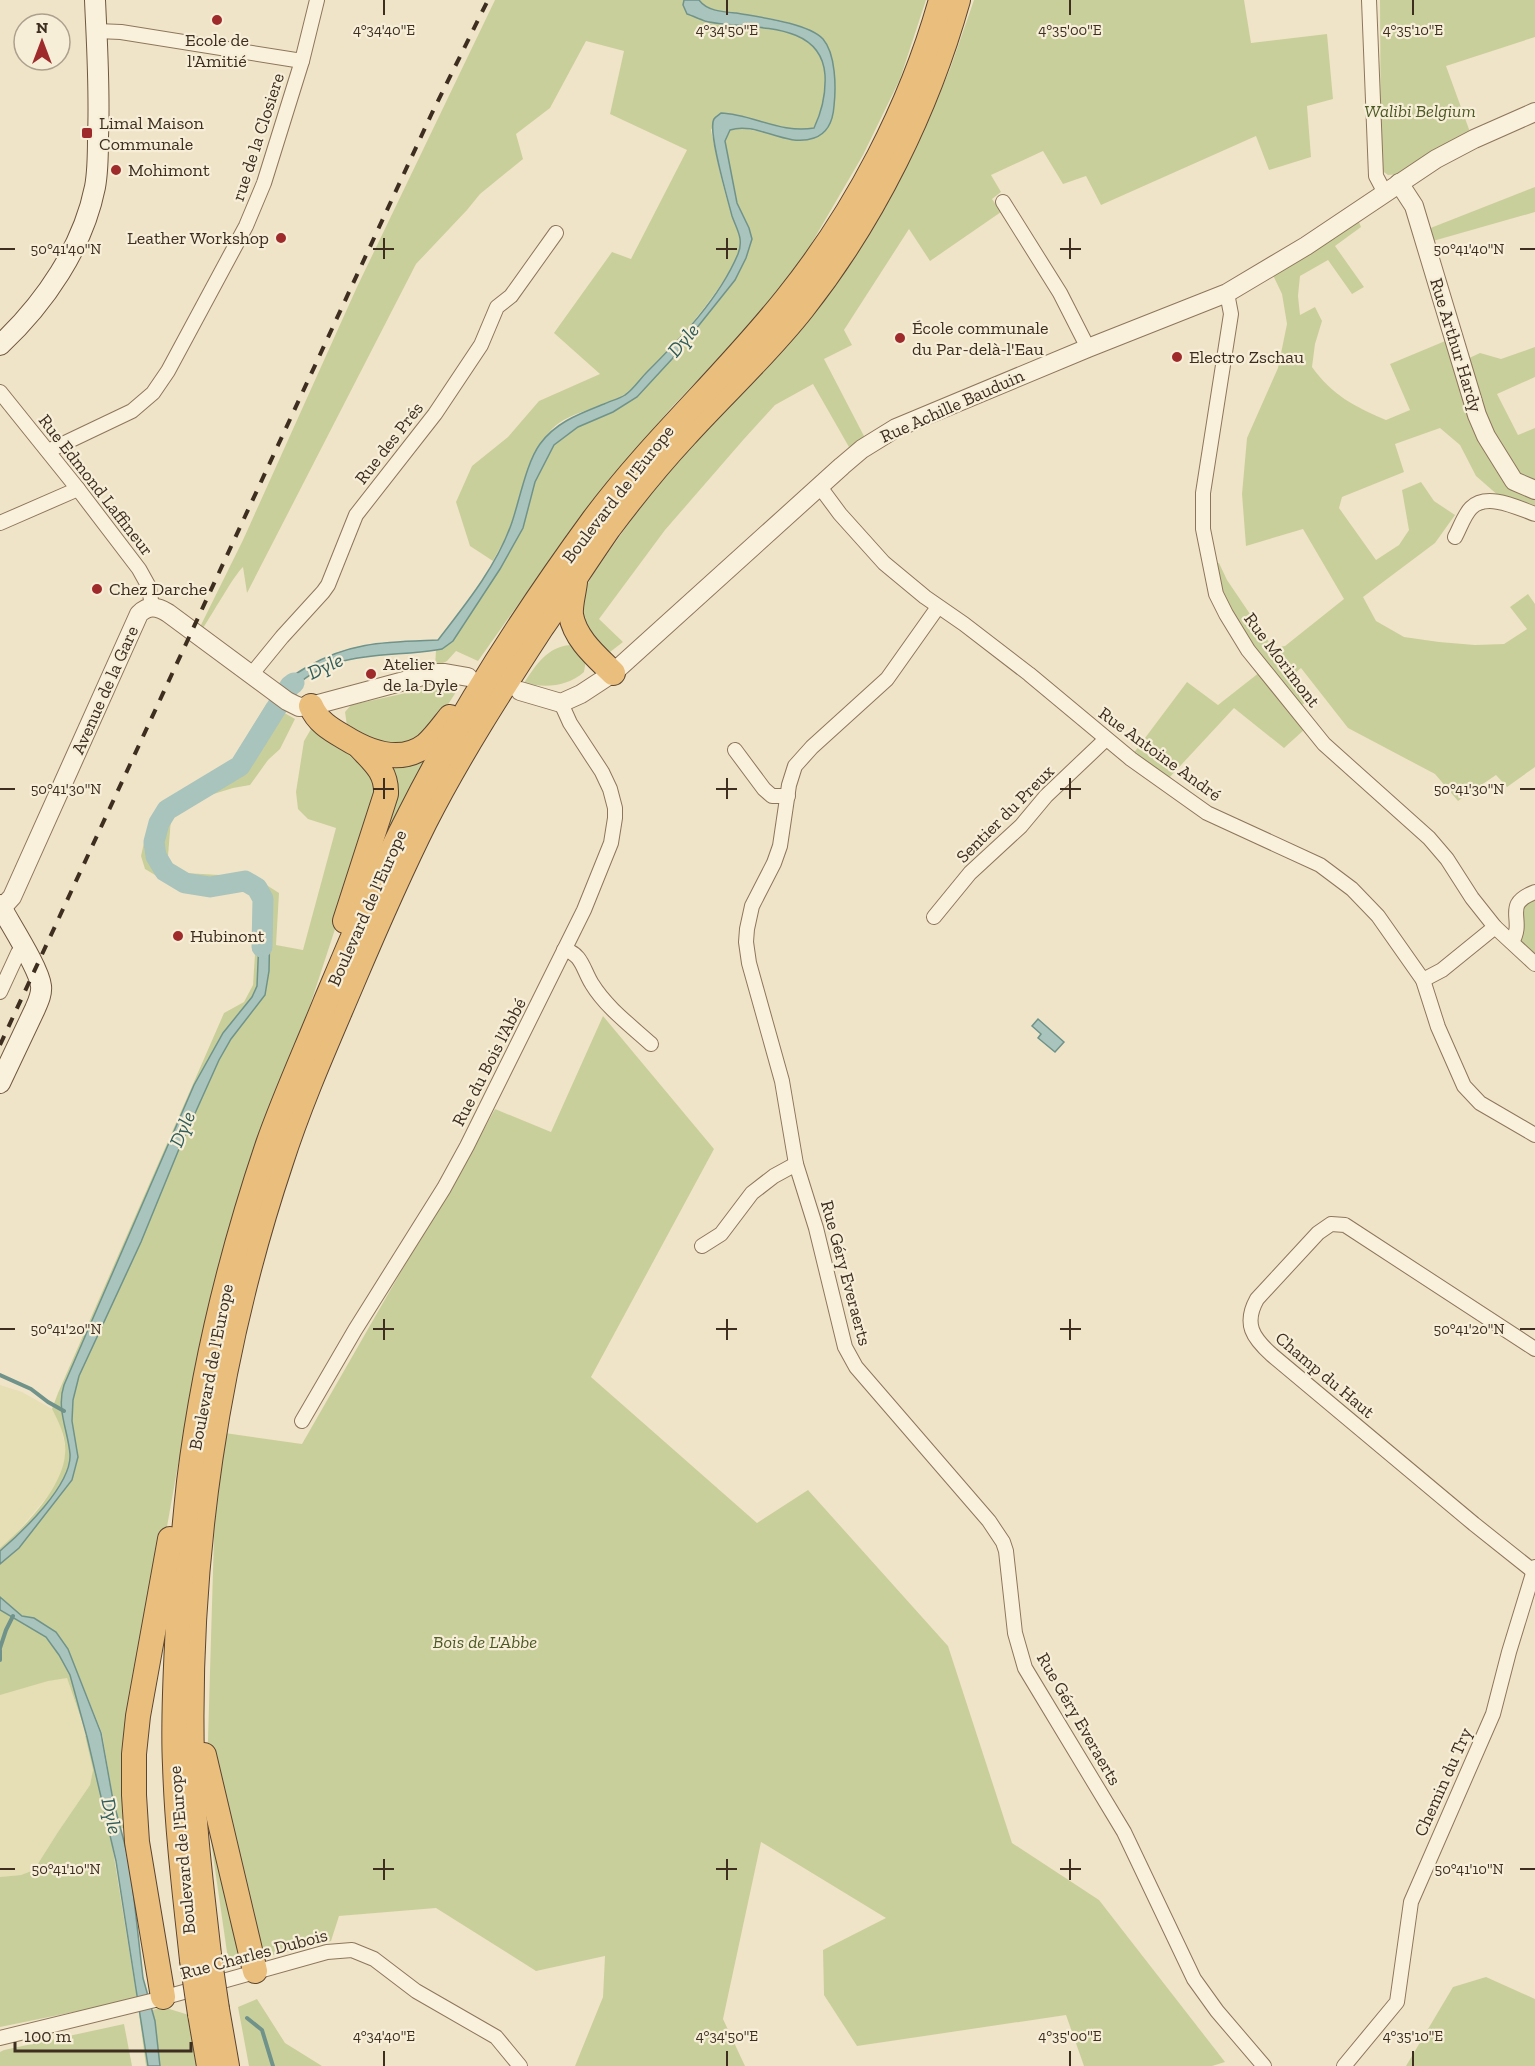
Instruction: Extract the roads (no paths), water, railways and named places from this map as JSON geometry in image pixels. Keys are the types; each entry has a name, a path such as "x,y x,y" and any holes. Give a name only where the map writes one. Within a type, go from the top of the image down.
{"highway":[{"name":"Boulevard de l'Europe","path":"200,1958 181,1860 174,1761 180,1579 189,1482 207,1374 221,1309 245,1219 279,1116 371,894 471,687 633,469 788,297 826,245 883,146 908,93 941,0"},
{"name":"Boulevard de l'Europe","path":"200,1958 198,1856 192,1761 192,1673 202,1530 220,1396 238,1313 262,1222 282,1159 329,1037 389,899 463,753 517,680 576,574 647,480 789,324 841,255 877,194 912,127 958,0"},
{"path":"576,574 571,613 574,625 584,643 613,673"},
{"path":"517,680 542,646 554,639 569,636 584,643"},
{"path":"311,706 317,718 360,747 378,754 395,755 410,753 424,747 455,711 471,687"},
{"path":"344,959 339,941 386,794 386,782 382,772 360,747"},
{"path":"159,1999 137,1842 134,1754 138,1716 178,1495 189,1482"},
{"path":"192,1673 202,1692 204,1760 255,1971"},
{"path":"200,1958 209,2012 227,2066"},
{"path":"209,2012 209,2066"}],"main road":[{"path":"0,345 57,277 71,255 89,210 98,159 99,108 95,0"},
{"path":"0,1083 40,997 41,987 39,977 1,907"}],"street":[{"name":"rue de la Closiere","path":"48,451 132,411 153,393 168,371 250,215 264,183 302,61 317,0"},
{"path":"1369,0 1376,176 1392,188"},
{"path":"97,31 121,32 302,61"},
{"name":"Rue Achille Bauduin","path":"561,703 581,694 613,673 862,449 896,428 1227,292 1260,275 1306,246 1436,159 1535,112"},
{"name":"Rue Arthur Hardy","path":"1392,188 1414,206 1477,415 1486,436 1514,481 1535,490"},
{"path":"1003,202 1060,293 1088,348"},
{"name":"Rue des Prés","path":"251,675 328,585 356,514 435,414 481,345 497,307 511,296 556,233"},
{"name":"Rue Morimont","path":"1227,292 1231,314 1203,493 1202,518 1205,544 1220,603 1248,650 1317,736 1429,838 1496,927 1535,964"},
{"name":"Rue Edmond Laffineur","path":"0,392 139,569 149,587 152,607"},
{"path":"820,487 884,563 938,607"},
{"path":"0,523 78,489"},
{"path":"1455,537 1471,508 1483,502 1502,503 1535,514"},
{"path":"152,607 161,608 280,696 299,707 311,706 434,673 471,687"},
{"name":"Avenue de la Gare","path":"1,907 12,897 139,614 144,608 152,607"},
{"name":"Rue Antoine André","path":"938,607 1029,674 1106,739 1207,813 1296,852 1336,875 1352,889 1378,916 1423,980 1438,1027 1464,1086 1480,1103 1535,1135"},
{"name":"Rue Géry Everaerts","path":"938,607 887,679 803,755 795,766 790,777 780,846 748,917 746,942 749,963 782,1081 796,1164 813,1218 839,1329 847,1353 856,1368 989,1521 1004,1542 1014,1627 1025,1668 1124,1832 1198,1986 1264,2066"},
{"path":"517,680 561,703"},
{"name":"Rue du Bois l'Abbé","path":"302,1420 444,1188 515,1053 584,910 608,852 615,818 613,797 606,780 570,723 561,703"},
{"name":"Sentier du Preux","path":"934,917 970,873 1021,826 1046,796 1106,739"},
{"path":"735,750 764,789 772,795 788,796"},
{"path":"1512,942 1517,933 1518,902 1535,892"},
{"path":"1423,980 1442,970 1496,927"},
{"path":"0,992 18,953 23,948"},
{"path":"564,950 572,951 579,958 600,995 651,1044"},
{"path":"702,1246 721,1234 752,1194 774,1176 796,1164"},
{"name":"Champ du Haut","path":"1534,1569 1474,1524 1272,1355 1255,1337 1251,1326 1252,1308 1257,1299 1318,1233 1331,1224 1338,1224 1353,1229 1535,1349"},
{"name":"Chemin du Try","path":"1344,2066 1397,2002 1411,1902 1493,1714 1534,1569"},
{"name":"Rue Charles Dubois","path":"0,2038 159,1999 334,1951 352,1950 374,1959 416,1991 496,2037 520,2066"}],"water":[{"path":"684,0 699,0 706,7 716,10 795,25 816,33 823,39 833,62 835,81 833,111 827,129 819,136 803,140 792,140 750,129 730,130 725,141 737,203 752,239 735,280 672,359 637,397 613,412 578,427 554,445 535,482 523,528 500,569 453,641 442,649 339,662 305,679 290,693 283,688 288,681 323,658 339,652 371,644 438,640 479,585 505,541 531,462 546,436 586,411 628,393 686,332 710,302 721,287 740,249 739,235 732,216 713,137 714,119 721,113 733,114 778,126 814,128 823,102 825,75 820,56 810,44 795,35 777,30 705,21 687,14 683,5"},
{"path":"260,916 270,922 269,971 265,995 231,1039 219,1060 141,1242 79,1376 73,1400 72,1421 78,1457 72,1480 19,1548 0,1564 0,1551 44,1507 63,1480 70,1454 61,1403 64,1385 194,1085 223,1033 252,997 257,986"},
{"path":"1038,1019 1064,1042 1055,1052 1038,1038 1041,1034 1032,1026"},
{"path":"0,1597 22,1616 34,1618 56,1632 68,1649 101,1733 113,1800 130,1864 143,1978 155,2021 160,2066 148,2066 116,1861 70,1675 46,1637 0,1610"}],"waterway":[{"name":"Dyle","path":"262,947 263,899 257,888 245,881 210,887 185,883 165,871 156,856 154,842 159,823 167,810 240,766 294,683"},
{"path":"0,1375 31,1389 64,1411"},
{"path":"0,1648 13,1616"},
{"path":"0,1650 0,1660"},
{"path":"247,2018 262,2030 273,2066"}],"railway":[{"path":"0,1045 432,113 488,0"}],"place":[{"name":"Ecole de l'Amitié","path":"217,20"},
{"name":"Limal Maison Communale","path":"87,133"},
{"name":"Mohimont","path":"116,170"},
{"name":"Leather Workshop","path":"281,238"},
{"name":"École communale du Par-delà-l'Eau","path":"900,338"},
{"name":"Electro Zschau","path":"1177,357"},
{"name":"Chez Darche","path":"97,589"},
{"name":"Atelier de la Dyle","path":"371,674"},
{"name":"Hubinont","path":"178,936"}],"park label":[{"name":"Walibi Belgium","path":"1420,111"},
{"name":"Bois de L'Abbe","path":"485,1642"}]}
